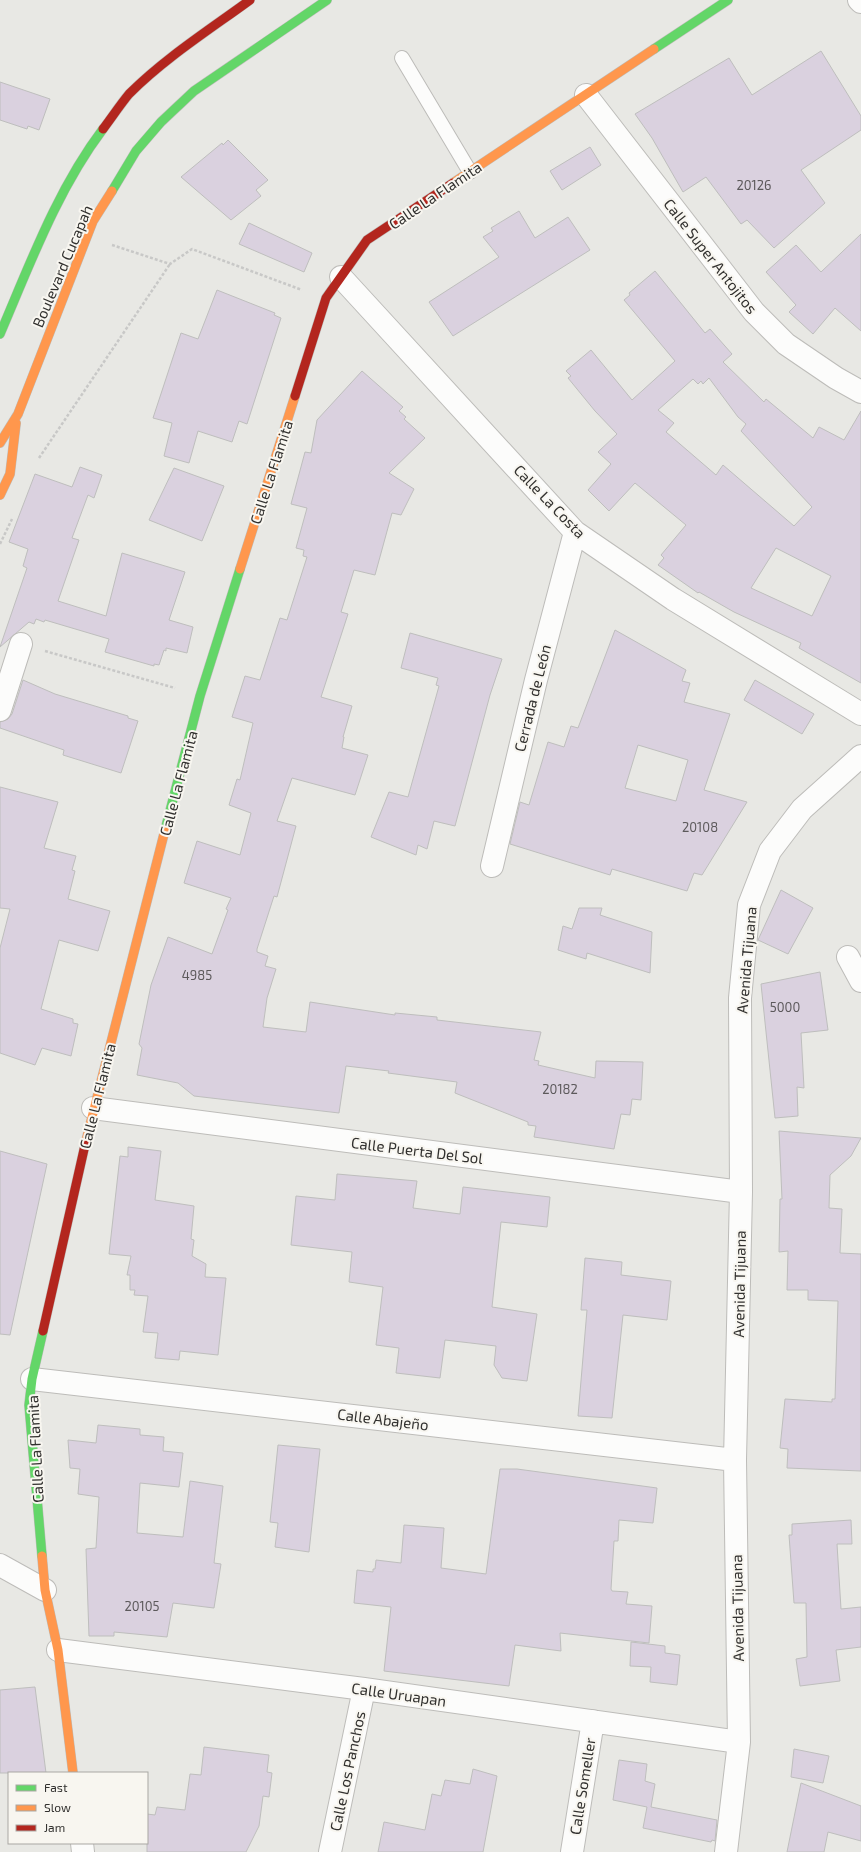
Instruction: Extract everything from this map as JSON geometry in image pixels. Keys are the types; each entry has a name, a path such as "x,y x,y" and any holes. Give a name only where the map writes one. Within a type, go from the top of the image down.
{"street":[{"name":"Boulevard Cucapah","path":"0,334 60,197 80,161 105,126 132,92 161,65 250,0"},
{"name":"Boulevard Cucapah","path":"0,443 18,414 93,221 114,184 136,151 161,122 194,91 327,0"},
{"name":"Calle La Flamita","path":"73,1772 58,1650 45,1590 29,1404 32,1379 93,1108 200,696 326,298 367,240 728,0"},
{"name":"Calle Super Antojitos","path":"586,95 754,312 786,344 836,378 861,392"},
{"name":"Calle La Costa","path":"341,277 575,532 673,599 861,714"},
{"path":"0,495 10,474 18,414"},
{"name":"Cerrada de León","path":"492,866 536,680 575,532"},
{"path":"0,710 21,644"},
{"name":"Avenida Tijuana","path":"726,1852 739,1742 735,1460 741,1192 740,998 749,905 770,852 802,809 861,756"},
{"path":"848,957 861,981"},
{"name":"Calle Puerta Del Sol","path":"93,1108 741,1192"},
{"name":"Calle Abajeño","path":"32,1379 735,1460"},
{"path":"0,1565 45,1590"},
{"name":"Calle Uruapan","path":"58,1650 364,1689 739,1742"},
{"name":"Calle Los Panchos","path":"330,1852 364,1689"},
{"name":"Calle Someller","path":"572,1852 592,1721"}],"lane":[{"path":"402,58 470,172"}],"path":[{"path":"87,237 170,264"},
{"path":"36,465 170,264 192,249 326,298"},
{"path":"0,544 14,513"},
{"path":"21,644 200,696"}],"building":[{"path":"821,51 861,116 861,130 801,170 825,203 774,248 747,220 741,224 706,177 683,192 652,138 635,114 729,58 752,95"},
{"path":"0,82 50,99 39,130 28,126 27,129 0,120"},
{"path":"228,140 268,180 256,190 261,196 231,220 181,177 222,143 223,145"},
{"path":"590,147 601,165 562,190 550,171"},
{"path":"519,211 535,238 568,217 590,250 453,336 429,302 499,257 483,237 493,231 491,228"},
{"path":"249,223 312,253 304,272 239,244"},
{"path":"861,234 861,331 835,308 813,334 789,312 796,305 766,272 796,245 821,272"},
{"path":"655,271 705,333 710,329 732,354 723,362 764,402 766,399 813,438 819,427 844,440 861,411 861,683 799,648 801,643 734,612 699,592 698,593 658,565 664,558 661,555 686,525 635,483 609,511 588,490 611,464 598,452 617,434 595,411 568,378 571,376 566,371 591,350 632,400 675,361 624,300 630,295 629,293","holes":["709,378 738,417 746,424 741,431 812,507 794,526 723,465 716,475 666,432 674,423 658,410 693,379 698,384 701,381 703,384","776,548 831,576 812,616 751,588"]},
{"path":"217,290 275,313 274,315 281,318 247,424 239,421 232,442 198,431 189,463 164,456 172,423 153,418 181,333 198,339"},
{"path":"362,371 403,407 399,411 406,417 404,419 425,438 389,473 414,489 401,515 392,513 375,575 354,570 341,612 348,614 321,697 352,706 343,737 342,748 368,755 355,795 292,778 277,821 296,826 277,897 274,896 257,949 257,952 268,956 265,966 276,969 267,998 263,1027 306,1032 310,1002 395,1015 395,1013 437,1017 437,1020 541,1032 534,1060 539,1061 538,1065 595,1078 596,1061 643,1062 641,1100 632,1099 630,1115 621,1114 614,1149 534,1137 536,1126 528,1125 528,1122 455,1093 457,1082 388,1073 389,1071 346,1066 339,1113 194,1096 178,1083 137,1075 142,1048 139,1044 151,985 168,937 212,954 228,910 226,909 231,898 184,883 197,841 240,855 251,813 229,805 237,779 240,780 253,723 232,717 245,676 260,680 280,618 287,620 307,557 303,556 304,550 296,548 307,508 291,504 305,452 311,453 317,420"},
{"path":"80,467 102,475 94,498 88,495 72,538 79,540 58,601 106,616 122,553 185,572 169,620 193,627 187,653 166,648 159,665 154,664 154,666 105,652 109,639 45,620 44,622 36,619 34,624 29,622 0,647 27,568 23,566 28,549 9,542 35,474 72,487"},
{"path":"174,468 224,486 202,541 149,520"},
{"path":"615,630 686,670 682,681 690,683 684,702 730,714 704,790 747,802 702,875 694,873 687,891 612,869 610,875 510,844 520,802 529,805 548,742 564,747 571,726 578,728","holes":["638,745 688,760 676,801 625,788"]},
{"path":"410,633 502,659 490,695 455,826 434,821 427,849 418,845 416,855 371,837 389,792 408,797 439,686 436,685 438,678 401,668"},
{"path":"23,680 55,694 128,716 128,718 138,721 121,773 63,755 64,750 0,728 0,722 8,719 12,714"},
{"path":"755,680 814,714 802,734 744,700"},
{"path":"0,787 58,802 44,848 76,856 72,870 75,871 68,899 110,911 98,951 59,940 41,1009 73,1019 73,1023 78,1024 71,1056 42,1048 35,1065 0,1053 0,948 10,909 0,908"},
{"path":"781,890 813,908 788,954 758,940"},
{"path":"579,908 602,908 600,915 652,932 650,973 587,953 586,959 558,950 563,926 572,929"},
{"path":"820,972 828,1030 801,1033 804,1088 797,1087 798,1116 775,1118 761,984"},
{"path":"779,1131 861,1138 851,1156 830,1175 829,1208 842,1209 840,1253 861,1254 861,1471 787,1468 788,1449 780,1448 785,1399 832,1402 832,1399 835,1399 838,1301 808,1300 808,1290 787,1290 788,1251 779,1252 780,1199 782,1199"},
{"path":"128,1147 161,1151 155,1200 194,1206 191,1239 194,1240 192,1256 206,1264 205,1277 226,1278 218,1355 180,1351 179,1360 155,1358 158,1333 143,1332 148,1296 134,1295 135,1290 130,1290 130,1275 127,1275 131,1256 109,1254 120,1156 128,1157"},
{"path":"0,1151 47,1164 10,1335 0,1334"},
{"path":"337,1174 417,1181 413,1208 460,1214 463,1187 550,1197 547,1227 501,1222 492,1307 537,1314 527,1381 502,1378 494,1365 496,1346 445,1340 440,1378 396,1373 399,1348 376,1345 383,1287 349,1282 352,1252 291,1245 296,1196 335,1200"},
{"path":"585,1258 622,1262 621,1275 671,1281 667,1320 623,1315 612,1418 578,1416 587,1310 581,1310"},
{"path":"98,1425 140,1429 140,1435 164,1437 163,1451 183,1453 179,1487 140,1483 137,1533 183,1537 190,1481 223,1486 214,1563 221,1564 214,1608 173,1603 167,1637 114,1632 114,1636 89,1636 86,1549 96,1548 99,1497 78,1494 80,1469 70,1468 68,1440 96,1443"},
{"path":"278,1445 320,1449 309,1552 275,1547 278,1523 270,1522"},
{"path":"500,1469 517,1469 657,1488 653,1523 619,1520 618,1541 614,1541 611,1589 612,1591 628,1592 626,1604 652,1606 649,1643 560,1633 561,1651 515,1645 509,1686 384,1671 391,1607 354,1603 357,1570 373,1572 373,1569 375,1569 376,1560 401,1563 404,1525 444,1528 441,1568 486,1574"},
{"path":"851,1520 852,1544 837,1544 841,1609 861,1607 861,1647 836,1650 840,1681 800,1686 796,1659 807,1657 806,1603 794,1603 789,1535 792,1535 792,1524"},
{"path":"631,1642 665,1646 665,1653 680,1655 677,1685 650,1682 651,1667 630,1666"},
{"path":"35,1687 46,1772 0,1773 0,1690"},
{"path":"204,1747 269,1755 267,1772 272,1773 269,1797 263,1796 259,1826 246,1852 147,1852 148,1814 155,1815 157,1807 185,1810 190,1774 201,1775"},
{"path":"794,1749 829,1756 823,1783 791,1777"},
{"path":"619,1760 647,1764 645,1781 655,1784 651,1807 717,1820 715,1841 712,1840 711,1842 643,1828 647,1807 613,1800"},
{"path":"473,1769 497,1776 483,1852 378,1852 384,1822 425,1830 432,1794 441,1796 445,1780 470,1784"},
{"path":"801,1783 861,1806 861,1841 828,1832 824,1852 787,1852"}],"traffic: fast":[{"path":"112,191 136,151 161,122 194,91 327,0"},
{"path":"654,49 728,0"},
{"path":"0,334 58,202 87,152 103,129"},
{"path":"165,830 200,696 240,569"},
{"path":"42,1556 29,1405 32,1379 43,1331"}],"traffic: slow":[{"path":"453,183 654,49"},
{"path":"0,443 18,414 93,221 112,191"},
{"path":"240,569 295,396"},
{"path":"0,495 10,474 16,423"},
{"path":"85,1145 165,830"},
{"path":"42,1556 45,1590 58,1650 73,1772"}],"traffic: jam":[{"path":"103,129 129,94 157,68 250,0"},
{"path":"295,396 326,298 367,240 453,183"},
{"path":"43,1331 85,1145"}]}
